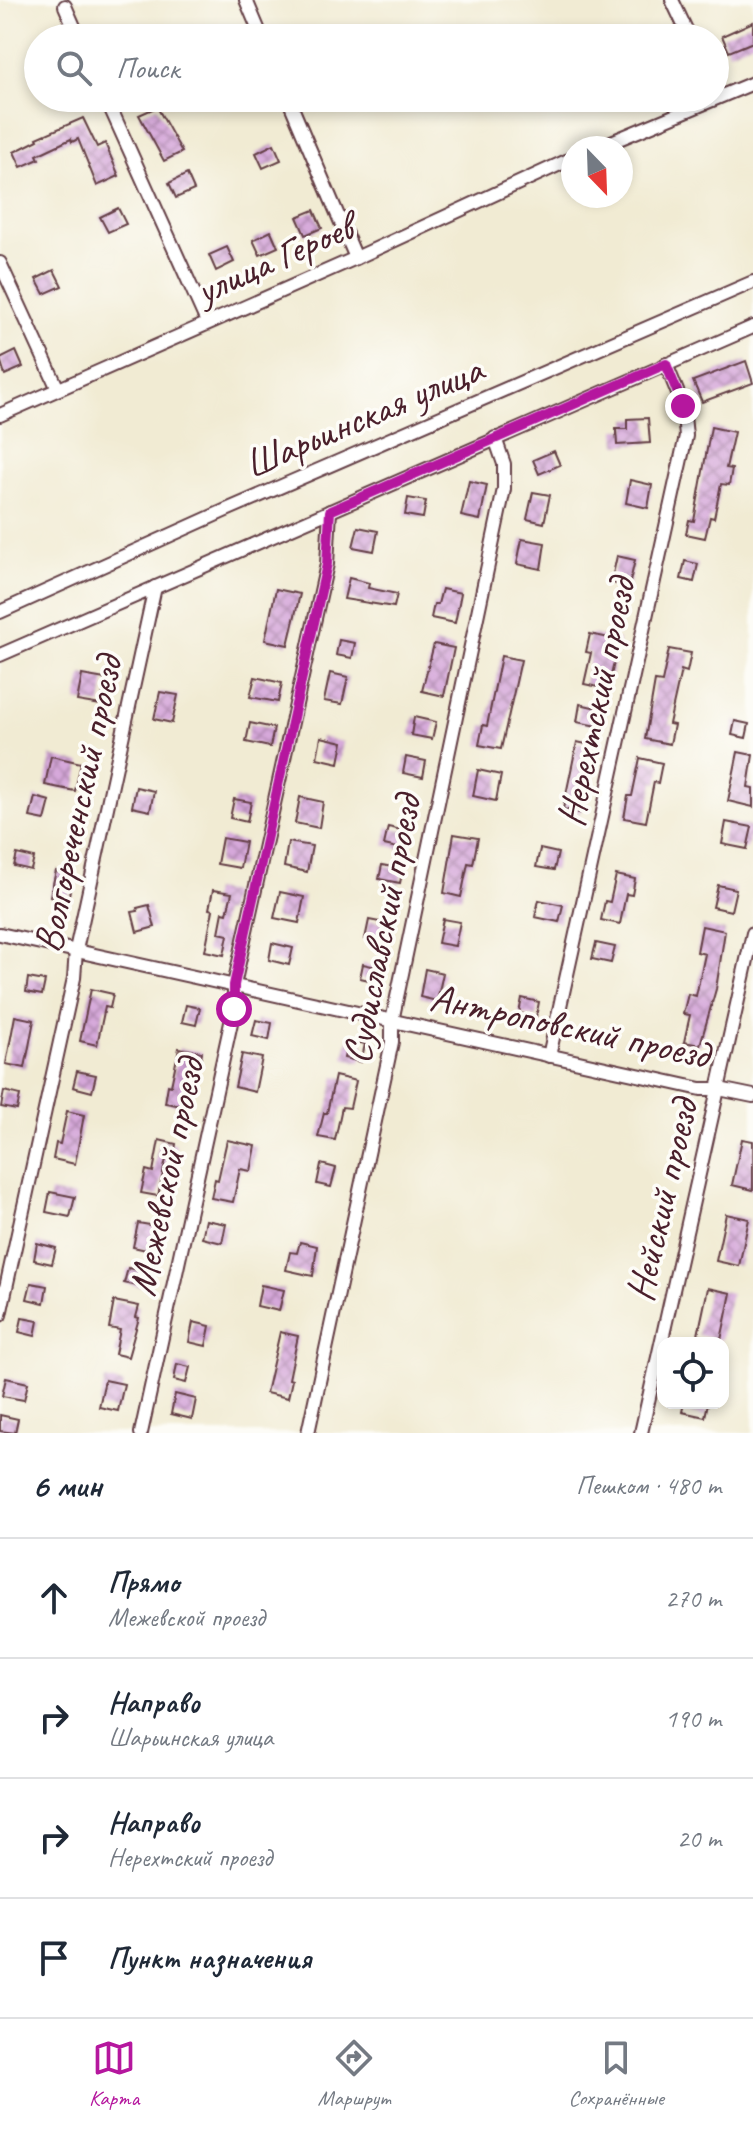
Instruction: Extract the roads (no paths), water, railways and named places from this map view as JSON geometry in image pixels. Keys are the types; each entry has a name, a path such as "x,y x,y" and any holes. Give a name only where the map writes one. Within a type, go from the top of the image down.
{"street":[{"path":"246,0 256,24"},
{"path":"672,0 683,24"},
{"path":"65,6 73,24"},
{"path":"729,92 753,83"},
{"path":"112,112 207,322"},
{"path":"294,112 356,258"},
{"path":"625,136 680,112"},
{"name":"улица Героев","path":"0,415 561,164"},
{"path":"0,263 58,389"},
{"name":"Шарьинская улица","path":"0,612 224,511 753,282"},
{"name":"Шарьинская улица","path":"0,655 753,327"},
{"name":"Нерехтский проезд","path":"549,1056 686,436 683,406 666,364"},
{"name":"Судиславский проезд","path":"308,1433 392,1042 392,1021 504,489 504,464 495,438"},
{"name":"Межевской проезд","path":"141,1433 234,1009 234,985 327,564 330,511"},
{"name":"Волгореченский проезд","path":"0,1315 155,587"},
{"name":"Нейский проезд","path":"641,1433 753,933"},
{"name":"Антроповский проезд","path":"0,934 701,1089 719,1089 753,1096"}]}
